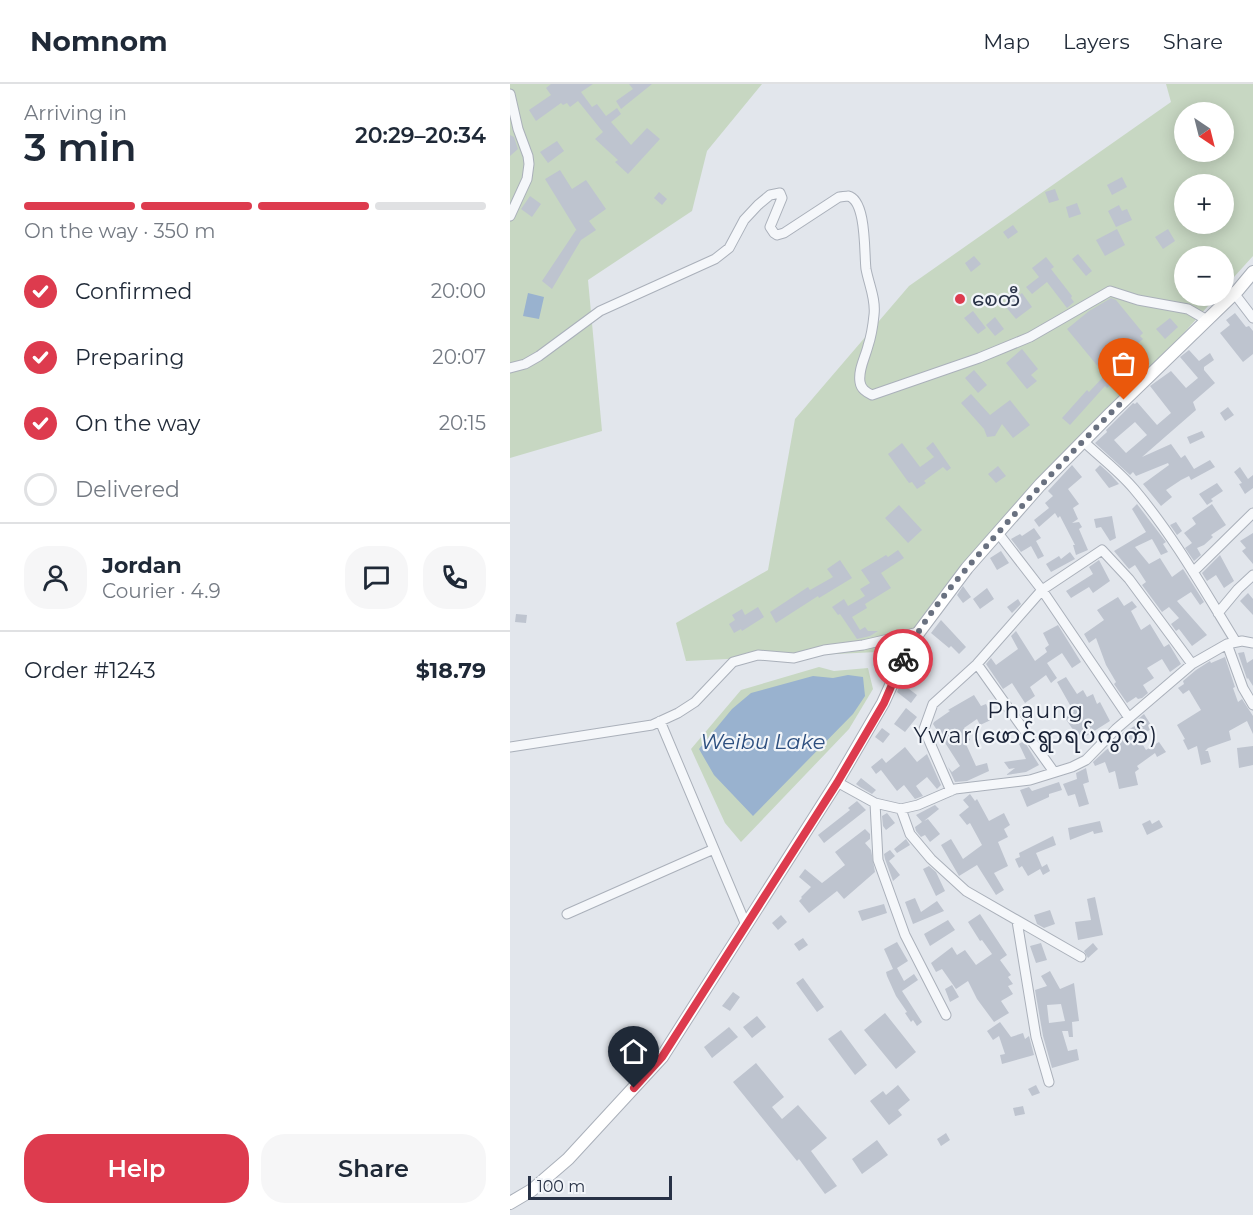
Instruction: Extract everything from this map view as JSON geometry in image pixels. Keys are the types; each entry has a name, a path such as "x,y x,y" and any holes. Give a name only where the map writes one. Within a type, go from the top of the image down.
{"main road":[{"path":"1234,293 1253,272"},
{"path":"510,1203 532,1190 568,1159 662,1057 837,783 884,703 904,657 919,632 967,568 1040,485 1221,306"}],"street":[{"path":"510,94 529,164 527,178 510,216"},
{"path":"510,368 525,364 539,356 600,311 723,254 729,248 744,220 765,198 775,192 780,193 782,198 770,226 777,235 784,233 839,197 852,198 860,211 874,316 863,359 860,384 863,390 872,395 979,358 1030,337 1110,291 1138,300 1188,309 1207,320"},
{"path":"1234,293 1253,318"},
{"path":"1083,441 1132,487 1193,572 1218,613 1232,643 1244,688 1253,705"},
{"path":"1193,572 1253,513"},
{"path":"998,533 1042,590 1130,718"},
{"path":"951,791 924,729 933,704 977,664 1042,590 1102,549 1129,579 1192,664"},
{"path":"1218,613 1253,575"},
{"path":"510,747 652,725 695,702 733,662 758,655 794,658 919,632"},
{"path":"837,783 875,803 901,809 918,805 951,791 1030,780 1072,767 1086,760 1192,664 1232,643 1253,643"},
{"path":"977,664 1054,772"},
{"path":"660,721 746,925"},
{"path":"875,803 878,860 905,935 946,1015"},
{"path":"901,809 910,834 932,859 966,891 1081,957"},
{"path":"567,914 714,849"},
{"path":"1017,921 1036,1037 1049,1082"}],"green space":[{"path":"510,84 762,84 707,151 692,211 588,280 602,431 510,458"},
{"path":"1166,84 1253,84 1253,256 1234,277 1234,246 1174,246 1174,306 1208,306 898,651 686,661 676,623 768,570 795,419 909,286 1171,102"},
{"name":"Weibu Lake","path":"819,667 834,671 868,668 873,689 849,729 741,842 725,823 691,749 741,690"}],"water":[{"path":"528,293 544,297 539,319 523,316"},
{"name":"Weibu Lake","path":"848,675 863,677 865,696 853,714 753,816 714,775 699,749 732,709 751,693 813,676 833,678"}],"building":[{"path":"551,84 593,84 581,92 592,107 597,104 606,116 617,108 621,114 611,122 631,145 647,128 660,139 628,174 615,162 618,160 595,139 603,132 578,101 570,107 567,103 563,105 561,103 536,121 529,110 551,95 546,88"},
{"path":"629,84 652,84 621,109 616,101 633,89"},
{"path":"510,135 514,137 518,149 510,156"},
{"path":"557,141 564,151 548,163 540,152"},
{"path":"560,170 572,189 586,180 606,209 589,221 596,230 581,240 552,289 542,281 577,231 545,179"},
{"path":"1122,177 1127,187 1112,195 1107,185"},
{"path":"1055,189 1059,200 1049,203 1045,192"},
{"path":"659,192 667,199 662,205 654,198"},
{"path":"530,196 541,204 532,217 521,209"},
{"path":"1077,203 1081,214 1069,218 1066,207"},
{"path":"1119,205 1122,211 1127,209 1132,220 1116,227 1108,211"},
{"path":"1013,225 1018,232 1008,239 1003,232"},
{"path":"1117,229 1125,245 1105,256 1096,240"},
{"path":"1168,229 1175,241 1163,249 1155,237"},
{"path":"1078,254 1092,271 1086,276 1072,259"},
{"path":"974,256 981,264 971,272 965,263"},
{"path":"1046,257 1054,267 1051,269 1072,296 1074,302 1067,308 1047,282 1032,294 1026,287 1039,277 1032,268"},
{"path":"1022,293 1032,307 1016,319 1005,306"},
{"path":"1111,298 1116,300 1143,333 1140,336 1143,339 1126,357 1136,369 1121,381 1118,378 1107,388 1105,386 1070,425 1062,418 1087,390 1089,392 1105,375 1067,329 1089,311"},
{"path":"973,311 986,328 978,334 964,318"},
{"path":"1235,313 1246,327 1249,326 1253,331 1253,354 1243,362 1220,333 1230,325 1226,320"},
{"path":"995,317 1004,329 995,336 986,325"},
{"path":"1170,318 1178,327 1165,339 1156,329"},
{"path":"1022,349 1038,369 1031,375 1037,381 1027,389 1006,363"},
{"path":"1189,350 1199,361 1210,353 1214,360 1204,367 1204,370 1215,383 1193,402 1196,410 1142,457 1171,444 1181,458 1185,455 1194,469 1210,460 1215,467 1191,480 1189,476 1166,490 1172,497 1161,506 1143,484 1169,465 1168,463 1136,476 1133,472 1130,475 1095,443 1133,403 1137,402 1157,425 1171,413 1150,386 1171,371 1186,388 1198,378 1180,357","holes":["1135,422 1147,435 1126,453 1114,440"]},
{"path":"974,370 987,385 978,393 965,378"},
{"path":"971,394 990,415 1010,400 1030,425 1013,438 1002,424 995,436 987,437 984,429 961,403"},
{"path":"1228,407 1234,415 1225,421 1220,413"},
{"path":"1202,431 1205,437 1190,444 1187,437"},
{"path":"933,442 951,468 947,471 943,467 917,489 912,482 909,483 888,454 902,443 920,467 934,457 926,448"},
{"path":"1072,465 1082,477 1068,489 1079,504 1073,508 1078,519 1072,523 1079,522 1082,527 1079,529 1088,550 1076,555 1073,545 1075,545 1060,516 1058,518 1055,513 1039,527 1034,520 1049,508 1045,503 1053,496 1048,491"},
{"path":"1100,465 1119,484 1109,488 1095,470"},
{"path":"998,466 1006,476 996,483 988,474"},
{"path":"1240,467 1248,479 1253,475 1253,488 1245,494 1239,484 1242,483 1234,472"},
{"path":"1217,483 1223,491 1211,499 1213,501 1207,505 1199,494"},
{"path":"1137,504 1166,542 1163,544 1168,552 1161,555 1152,539 1135,547 1149,564 1160,558 1172,577 1183,569 1204,602 1200,605 1191,592 1177,601 1207,635 1192,646 1179,629 1176,631 1171,624 1179,618 1169,607 1162,612 1142,585 1146,582 1135,565 1129,569 1114,551 1146,532 1132,509"},
{"path":"1212,504 1226,525 1211,535 1213,537 1204,545 1197,548 1201,555 1194,561 1185,548 1192,543 1184,533 1196,524 1192,518"},
{"path":"899,505 922,530 908,543 885,518"},
{"path":"1112,516 1116,538 1110,541 1101,527 1096,528 1094,519"},
{"path":"1176,522 1182,531 1177,535 1170,525"},
{"path":"1034,528 1041,538 1036,541 1044,556 1038,559 1031,546 1021,552 1011,539 1020,534 1022,536"},
{"path":"1253,533 1253,564 1242,551 1246,548 1240,541"},
{"path":"898,550 904,558 881,573 891,588 865,604 867,608 852,617 860,630 865,627 868,631 878,631 870,636 857,639 840,614 838,615 832,607 844,599 848,606 865,596 860,589 870,583 861,570"},
{"path":"1001,551 1009,563 997,570 990,558"},
{"path":"1070,552 1075,559 1051,572 1046,564 1059,556 1061,559"},
{"path":"1220,555 1234,581 1224,588 1216,575 1207,581 1202,573"},
{"path":"840,560 852,578 819,598 818,596 776,623 770,612 808,587 810,590 833,577 827,569"},
{"path":"1099,560 1110,581 1093,593 1089,587 1071,598 1066,591 1093,574 1089,567"},
{"path":"963,586 971,597 963,603 957,595"},
{"path":"987,588 994,599 980,609 973,599"},
{"path":"1248,593 1253,599 1253,615 1240,601"},
{"path":"1118,597 1124,606 1132,601 1137,607 1131,611 1141,630 1150,624 1164,647 1169,644 1181,664 1170,672 1162,659 1147,668 1154,678 1143,685 1148,693 1142,698 1136,697 1127,703 1114,684 1116,682 1106,665 1096,638 1089,643 1084,634 1104,620 1097,610"},
{"path":"1018,599 1021,604 1012,613 1007,607"},
{"path":"758,607 764,617 742,631 741,629 734,633 729,624 735,620 732,615 742,609 745,615"},
{"path":"516,614 527,615 526,623 515,622"},
{"path":"941,620 966,647 959,654 931,633"},
{"path":"1058,625 1081,662 1072,668 1062,653 1047,663 1057,678 1051,683 1046,675 1030,687 1035,696 1025,703 1012,683 1003,689 986,664 991,658 996,665 1018,649 1011,636 1016,631 1035,661 1047,652 1045,648 1049,645 1043,633"},
{"path":"1244,652 1247,663 1253,659 1253,686 1247,679 1238,653"},
{"path":"1225,657 1238,702 1242,699 1253,716 1253,734 1247,721 1229,731 1231,740 1208,748 1205,751 1208,751 1211,762 1201,765 1197,746 1188,750 1177,725 1201,710 1189,690 1183,694 1178,688 1196,670 1210,661 1211,663"},
{"path":"1066,677 1077,694 1083,690 1087,697 1093,694 1097,704 1100,702 1110,721 1080,740 1065,718 1074,712 1057,682"},
{"path":"901,683 917,695 911,703 897,692"},
{"path":"974,695 981,706 986,704 993,719 980,725 977,719 964,728 970,740 965,742 976,766 987,763 989,771 967,781 955,782 948,767 952,772 960,766 933,724 950,711 948,710"},
{"path":"906,708 917,717 905,732 894,724"},
{"path":"1144,714 1153,728 1138,737 1146,750 1159,742 1166,752 1157,757 1155,753 1137,766 1139,769 1135,772 1138,785 1119,789 1115,771 1109,773 1105,762 1095,766 1093,762 1112,746 1111,744 1121,734 1138,724 1136,721"},
{"path":"882,728 890,734 883,743 875,737"},
{"path":"1044,732 1050,745 1044,747 1036,735"},
{"path":"1024,741 1039,765 1026,772 1006,775 1015,768 1009,769 1004,762 1026,759 1019,744"},
{"path":"1253,746 1253,765 1239,768 1237,748"},
{"path":"905,747 917,762 927,754 941,785 937,789 927,777 916,786 923,796 915,799 904,785 897,791 881,770 876,774 871,767 882,758 886,763"},
{"path":"1086,768 1089,782 1083,784 1089,804 1079,807 1075,794 1068,796 1063,784 1077,779 1076,773"},
{"path":"861,778 876,790 872,794 856,784"},
{"path":"1059,782 1062,790 1049,794 1049,797 1027,807 1020,790 1029,787 1032,791"},
{"path":"970,794 975,801 977,799 989,821 1004,813 1010,825 1004,829 1008,837 998,842 1008,866 994,873 1004,890 996,895 977,865 959,876 941,845 951,839 963,859 982,845 970,823 967,825 959,815 969,807 963,800"},
{"path":"857,801 866,810 824,843 818,835 850,810 848,808"},
{"path":"935,805 939,809 924,821 928,819 940,834 930,842 925,835 921,837 916,831 915,827 922,822 916,815"},
{"path":"887,813 895,823 886,830 882,816"},
{"path":"1150,820 1152,824 1159,820 1163,827 1147,835 1142,824"},
{"path":"1100,821 1103,832 1094,834 1093,831 1070,840 1068,828"},
{"path":"865,829 870,834 870,839 865,843 871,850 875,872 844,899 837,891 809,913 799,901 811,887 799,877 805,869 822,883 845,865 835,852"},
{"path":"1053,836 1056,845 1036,853 1042,867 1047,864 1050,871 1043,875 1040,869 1028,876 1022,866 1019,868 1015,859 1020,857 1019,853"},
{"path":"906,839 910,845 897,853 894,849"},
{"path":"890,850 895,856 889,861 900,875 893,881 884,854"},
{"path":"929,866 936,872 945,891 936,896 923,869"},
{"path":"1095,897 1103,935 1078,940 1075,922 1091,920 1087,899"},
{"path":"915,898 921,912 937,901 944,911 913,924 905,902"},
{"path":"884,904 887,913 862,921 858,911"},
{"path":"1050,910 1055,924 1044,928 1037,924 1034,915"},
{"path":"980,914 1007,955 1000,960 1011,975 1008,977 1013,984 1008,986 1013,994 1001,1001 1009,1013 994,1022 977,999 968,981 956,989 942,969 936,972 931,963 952,947 957,955 965,950 976,965 992,954 968,922"},
{"path":"781,915 787,922 778,930 772,923"},
{"path":"948,920 955,930 930,946 924,934"},
{"path":"803,938 808,945 799,951 794,944"},
{"path":"897,942 908,961 897,968 904,981 914,974 918,980 902,991 922,1022 917,1026 905,1013 907,1012 896,996 886,972 893,969 884,949"},
{"path":"1041,943 1047,960 1036,963 1030,946"},
{"path":"1093,943 1098,949 1088,958 1084,951"},
{"path":"1050,971 1060,989 1074,983 1079,1021 1072,1022 1073,1037 1069,1037 1068,1031 1062,1031 1068,1051 1077,1049 1079,1060 1052,1068 1043,1036 1035,990 1047,986 1041,976","holes":["1061,1004 1065,1021 1049,1023 1047,1005"]},
{"path":"803,978 824,1007 817,1012 796,983"},
{"path":"952,985 959,997 950,1002 945,989"},
{"path":"733,992 740,997 730,1011 722,1006"},
{"path":"885,1013 916,1052 896,1069 864,1030"},
{"path":"757,1016 766,1027 752,1038 743,1027"},
{"path":"1000,1022 1011,1037 1023,1033 1025,1039 1029,1036 1034,1055 1002,1064 1000,1055 1005,1054 999,1036 993,1040 987,1031"},
{"path":"729,1027 738,1037 712,1058 704,1047"},
{"path":"841,1030 867,1065 855,1075 828,1039"},
{"path":"756,1063 784,1097 772,1107 782,1119 798,1105 827,1138 811,1151 837,1186 825,1194 799,1159 797,1161 733,1082"},
{"path":"898,1085 910,1100 898,1110 902,1115 889,1125 870,1101 883,1091 886,1095"},
{"path":"1036,1085 1040,1093 1032,1096 1028,1089"},
{"path":"1023,1106 1025,1114 1015,1116 1013,1108"},
{"path":"946,1133 950,1140 941,1146 937,1139"},
{"path":"877,1140 888,1155 862,1174 852,1159"}],"way so far":[{"path":"903,659 919,632 967,568 1040,485 1124,400"}],"place":[{"name":"စေတီ","path":"960,299"}],"district":[{"name":"Phaung Ywar(ဖောင်ရွာရပ်ကွက်)","path":"1036,722"}],"route":[{"path":"634,1088 662,1057 837,783 884,703 903,659"}]}
